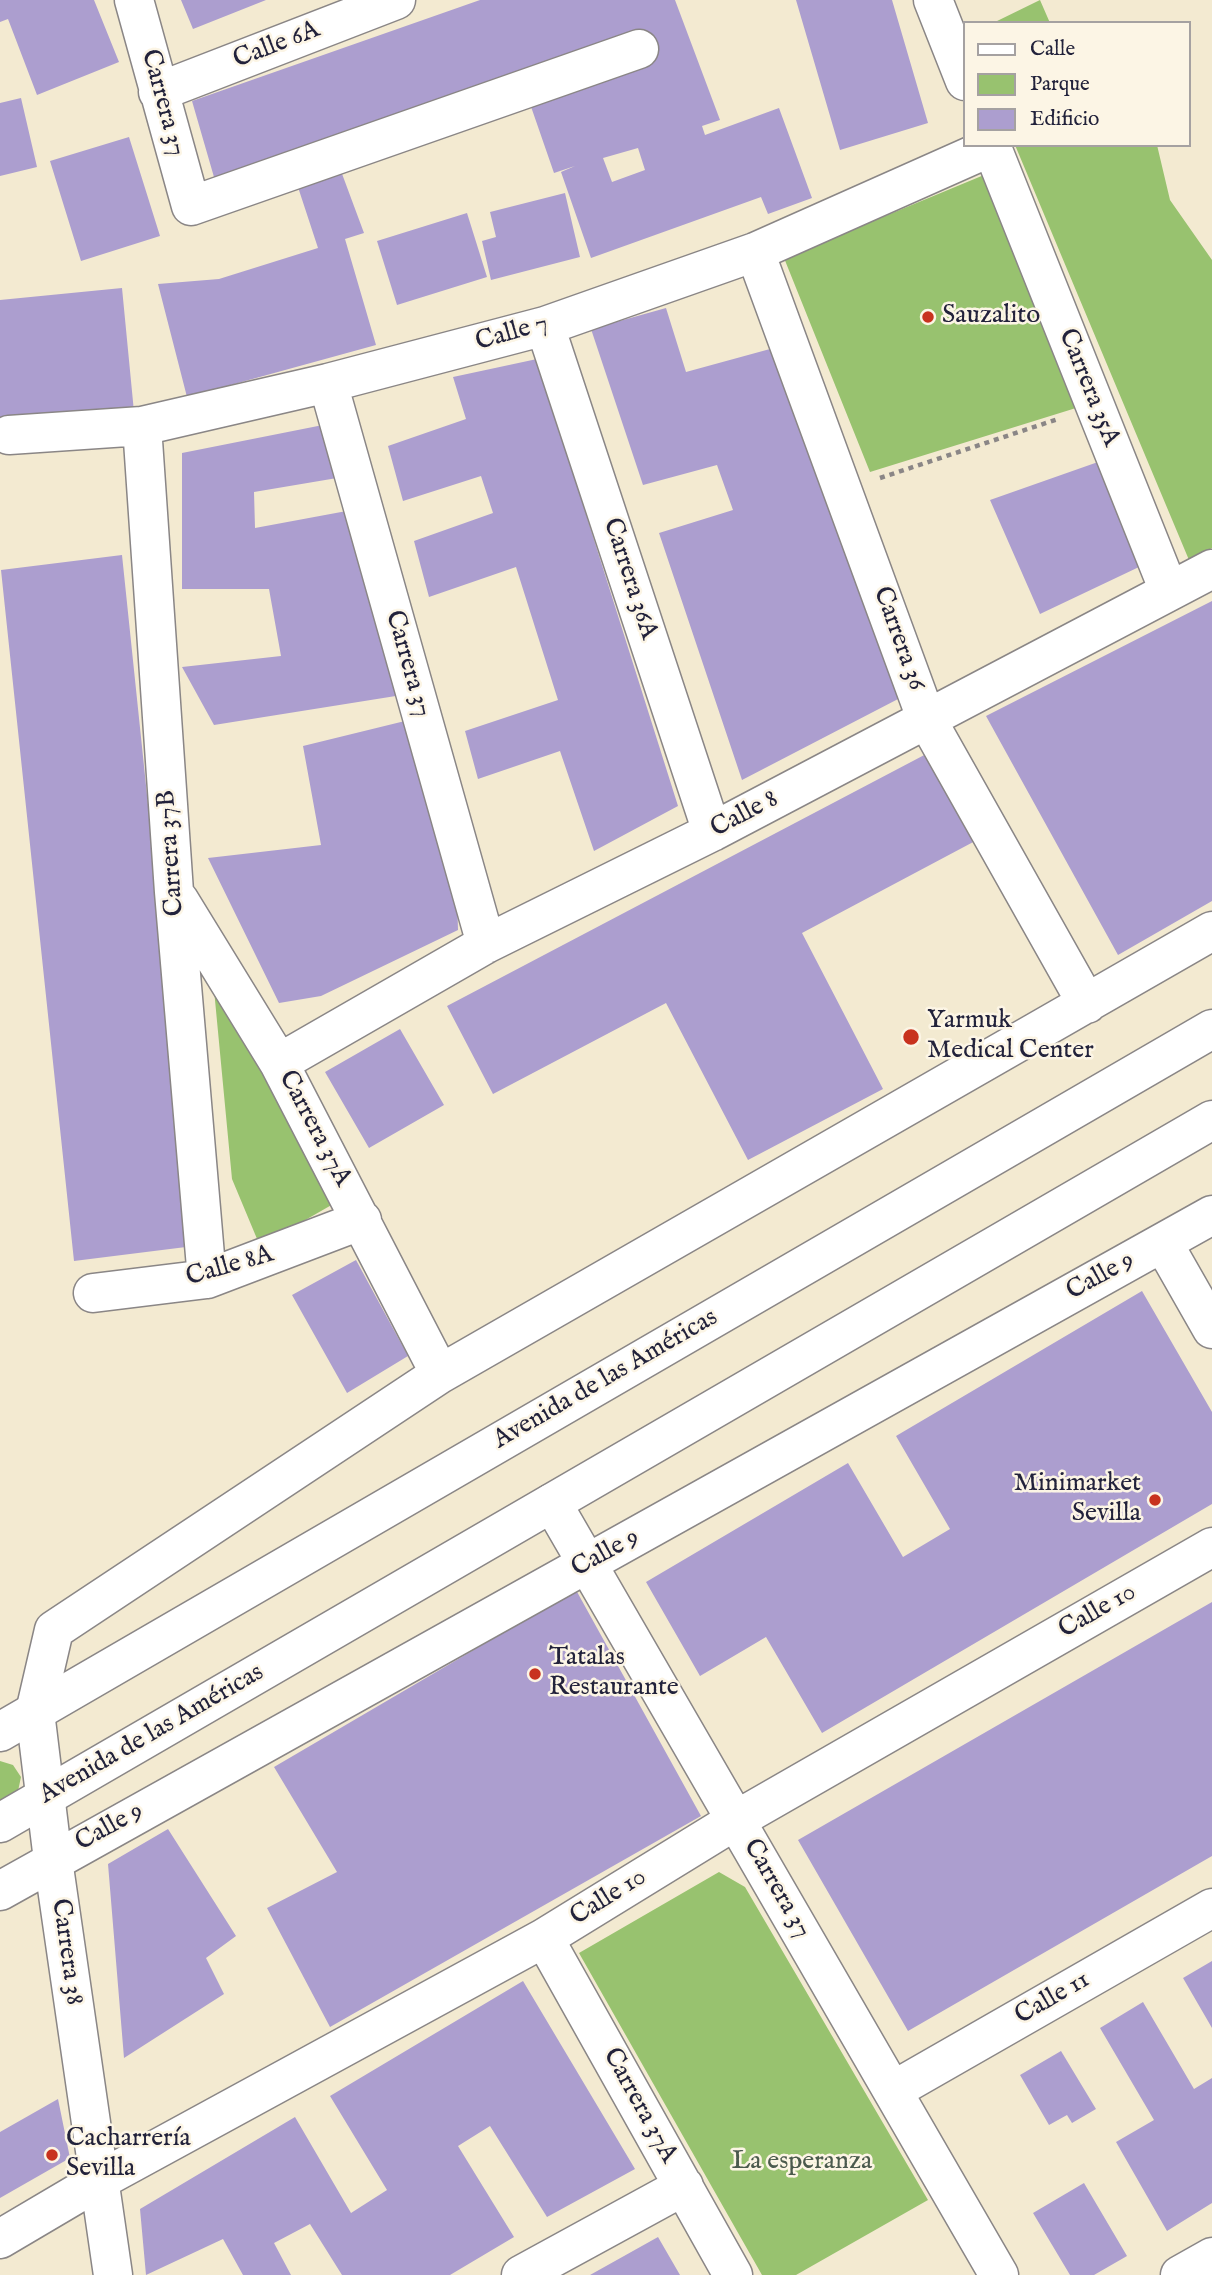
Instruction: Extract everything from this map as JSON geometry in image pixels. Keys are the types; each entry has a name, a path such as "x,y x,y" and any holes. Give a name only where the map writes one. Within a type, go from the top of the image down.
{"street":[{"name":"Carrera 37","path":"134,0 191,206 639,48"},
{"name":"Calle 6A","path":"158,92 396,0"},
{"path":"933,0 964,78"},
{"name":"Calle 7","path":"9,435 142,426 328,383 545,326 755,252 989,147"},
{"name":"Carrera 35A","path":"991,147 1169,591"},
{"name":"Carrera 36","path":"755,252 926,718 1087,1004"},
{"name":"Carrera 36A","path":"545,326 712,832"},
{"name":"Carrera 37","path":"328,383 486,944"},
{"name":"Carrera 37B","path":"142,426 174,892 207,1279"},
{"name":"Calle 8","path":"279,1063 486,944 712,832 1212,569"},
{"name":"Carrera 37A","path":"174,892 279,1063 440,1374"},
{"path":"440,1374 1212,931"},
{"name":"Avenida de las Américas","path":"0,1732 1212,1028"},
{"name":"Avenida de las Américas","path":"0,1823 1212,1120"},
{"name":"Calle 9","path":"0,1891 1212,1215"},
{"name":"Calle 8A","path":"93,1293 207,1279 362,1220"},
{"path":"1163,1243 1212,1329"},
{"name":"Carrera 38","path":"113,2275 52,1860 35,1712 54,1630 440,1374"},
{"name":"Carrera 37","path":"552,1503 999,2275"},
{"name":"Calle 10","path":"0,2239 100,2180 544,1938 736,1820 1212,1547"},
{"name":"Calle 11","path":"894,2090 1212,1908"},
{"name":"Carrera 37A","path":"544,1938 733,2275"},
{"path":"521,2275 684,2186"},
{"path":"1180,2275 1212,2258"}],"path":[{"path":"844,491 1095,407"}],"green space":[{"path":"1040,0 1049,21 997,21"},
{"path":"1016,147 1157,147 1170,200 1212,260 1212,548 1189,560"},
{"name":"Sauzalito","path":"984,175 1076,408 870,472 784,258"},
{"path":"213,979 335,1203 260,1246 232,1179"},
{"path":"0,1761 13,1765 21,1777 18,1791 0,1804"},
{"name":"La esperanza","path":"719,1872 745,1887 928,2200 796,2275 762,2275 579,1953"}],"building":[{"path":"0,0 94,0 119,62 37,95 8,19 0,22"},
{"path":"181,0 266,0 193,29"},
{"path":"480,0 675,0 720,120 702,126 705,135 779,108 812,198 768,214 761,197 591,258 561,172 575,166 554,173 528,98 216,184 192,101","holes":["638,148 645,170 612,182 603,158"]},
{"path":"796,0 892,0 928,123 840,150"},
{"path":"21,98 37,167 0,176 0,103"},
{"path":"129,137 160,236 81,261 50,161"},
{"path":"338,163 364,233 345,239 376,345 187,397 158,284 219,279 318,248 295,178"},
{"path":"565,193 580,257 491,280 482,241 496,237 490,212"},
{"path":"467,213 487,277 397,305 377,241"},
{"path":"122,288 134,412 0,420 0,300"},
{"path":"666,308 686,372 770,349 900,698 742,780 659,533 733,510 717,465 643,485 591,329"},
{"path":"537,359 678,806 594,851 560,751 478,779 465,731 558,700 516,567 429,597 414,541 493,513 481,476 403,501 388,446 466,419 453,377"},
{"path":"328,424 343,477 254,492 255,528 352,510 402,695 214,725 182,667 281,656 269,589 182,589 182,453"},
{"path":"1098,462 1139,567 1040,614 990,500"},
{"path":"122,555 194,1246 74,1261 1,570"},
{"path":"1212,601 1212,901 1118,955 986,716"},
{"path":"409,720 457,895 458,930 321,996 279,1003 208,858 321,845 303,746"},
{"path":"930,752 977,840 802,933 883,1089 748,1160 666,1003 493,1094 447,1006"},
{"path":"400,1029 444,1105 369,1148 325,1072"},
{"path":"356,1260 408,1356 347,1393 292,1295"},
{"path":"1142,1291 1212,1412 1212,1504 822,1733 766,1637 700,1676 646,1582 848,1463 903,1557 950,1529 896,1436"},
{"path":"576,1590 701,1816 330,2027 267,1908 337,1872 274,1767"},
{"path":"1212,1602 1212,1856 908,2031 798,1840"},
{"path":"168,1829 236,1936 206,1958 224,1994 124,2058 108,1864"},
{"path":"1212,1961 1212,2028 1183,1978"},
{"path":"523,1981 635,2169 547,2217 490,2126 458,2146 514,2237 450,2275 342,2275 310,2224 274,2243 291,2275 243,2275 223,2239 146,2275 140,2209 295,2117 351,2213 387,2190 330,2096"},
{"path":"1143,2002 1194,2089 1212,2078 1212,2203 1167,2231 1116,2142 1154,2120 1100,2028"},
{"path":"1061,2051 1096,2109 1072,2123 1067,2115 1049,2125 1020,2075"},
{"path":"58,2099 70,2158 0,2198 0,2132"},
{"path":"1084,2183 1127,2256 1094,2275 1070,2275 1033,2213"},
{"path":"658,2237 680,2275 590,2275"}],"place":[{"name":"Sauzalito","path":"928,317"},
{"name":"Yarmuk Medical Center","path":"911,1037"},
{"name":"Minimarket Sevilla","path":"1155,1500"},
{"name":"Tatalas Restaurante","path":"535,1674"},
{"name":"Cacharrería Sevilla","path":"52,2155"}]}
